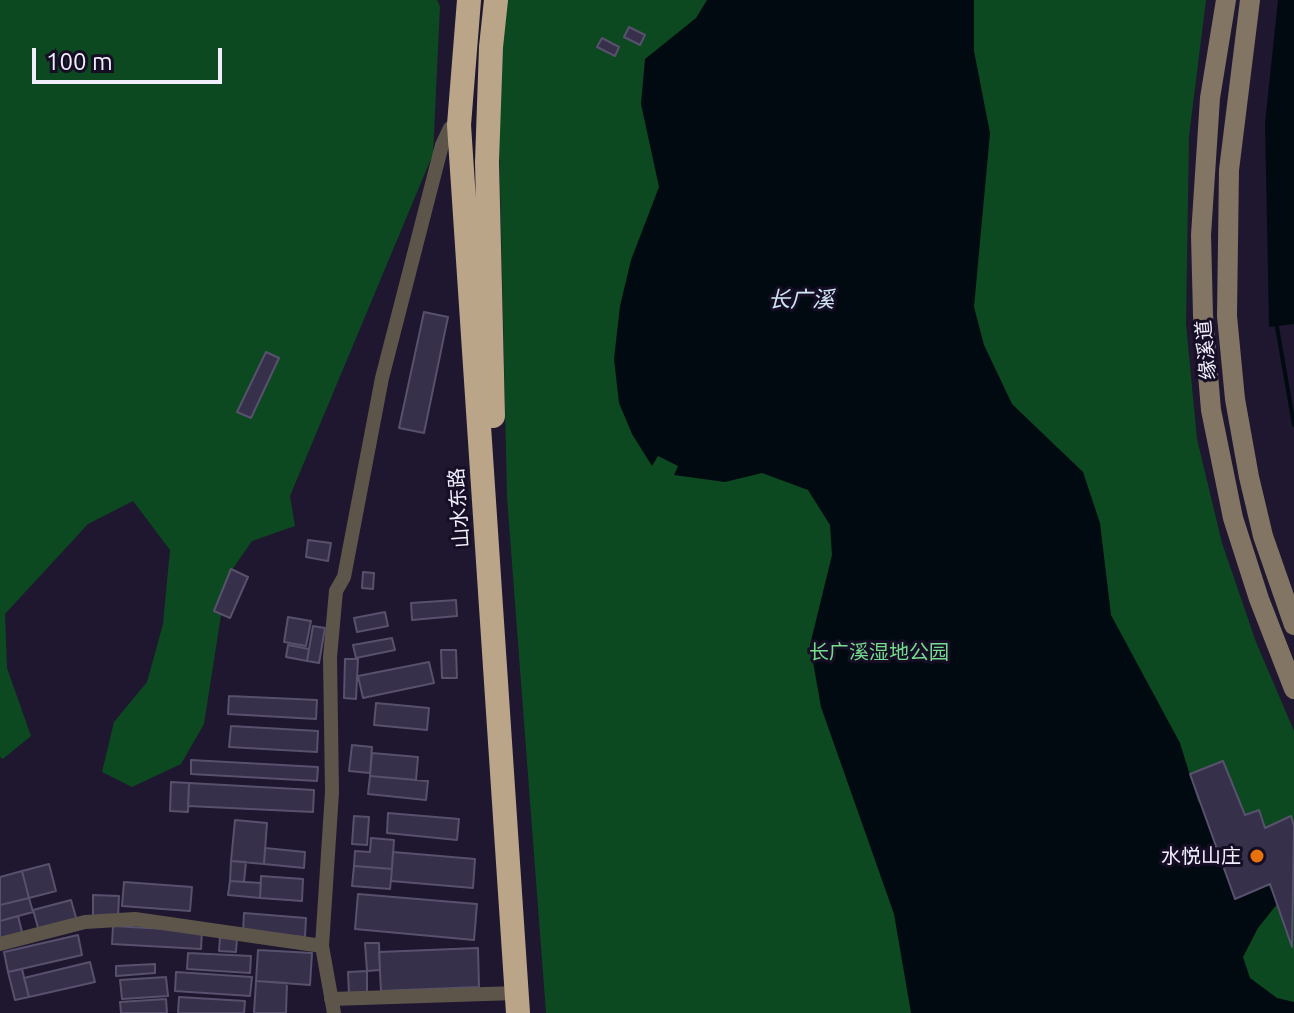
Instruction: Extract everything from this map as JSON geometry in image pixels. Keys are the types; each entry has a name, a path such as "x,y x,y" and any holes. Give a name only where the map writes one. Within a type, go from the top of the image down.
{"highway":[{"name":"山水东路","path":"469,0 459,125 534,1013"},
{"name":"山水东路","path":"496,0 487,162 486,426 518,1003"}],"main road":[{"name":"缘溪道","path":"1226,0 1210,98 1201,235 1203,315 1211,410 1233,518 1259,599 1294,689"},
{"name":"缘溪道","path":"1250,0 1229,170 1227,316 1235,399 1249,477 1263,536 1294,625"}],"street":[{"path":"459,125 450,128 442,145 382,378 344,577 336,591 330,657 332,792 322,946 332,1006 518,1003"},
{"path":"0,944 85,922 135,919 322,946"}],"green space":[{"path":"0,0 437,0 440,6 433,154 290,496 295,526 252,541 227,577 204,724 181,764 132,787 102,772 114,722 147,682 163,624 170,550 133,501 88,524 5,614 7,668 31,736 3,759 0,757"},
{"name":"长广溪湿地公园","path":"507,0 1206,0 1189,136 1186,324 1197,439 1222,543 1256,642 1294,731 1294,1013 546,1013 507,497 498,90"}],"water":[{"name":"长广溪","path":"707,0 974,0 974,51 990,133 974,307 984,345 1012,404 1083,472 1100,523 1111,615 1180,743 1198,801 1267,882 1278,903 1258,928 1243,957 1250,978 1277,998 1294,1002 1294,1013 911,1013 894,914 821,707 810,645 832,555 830,525 808,490 762,473 725,482 674,475 678,466 658,456 652,466 632,434 619,403 614,359 620,306 631,260 659,187 641,104 645,59 696,18"},
{"path":"1278,0 1294,0 1294,324 1269,327 1265,123"}],"building":[{"path":"629,27 645,35 640,45 624,37"},
{"path":"602,38 619,47 615,56 597,47"},
{"path":"424,312 448,317 424,433 399,428"},
{"path":"266,352 279,358 251,418 237,412"},
{"path":"308,540 331,543 328,561 306,557"},
{"path":"231,569 248,577 230,618 214,611"},
{"path":"363,572 374,573 373,589 362,588"},
{"path":"456,600 457,616 412,620 411,603"},
{"path":"385,612 388,626 357,632 354,618"},
{"path":"288,617 311,621 306,646 284,642"},
{"path":"313,626 325,628 319,663 307,661"},
{"path":"392,638 395,650 356,658 353,645"},
{"path":"288,645 309,649 307,661 286,657"},
{"path":"441,650 456,650 457,678 442,678"},
{"path":"345,659 358,659 356,699 344,698"},
{"path":"429,662 434,683 363,698 358,676"},
{"path":"229,696 317,700 316,719 228,714"},
{"path":"376,703 429,708 427,730 374,725"},
{"path":"231,726 318,731 317,752 229,747"},
{"path":"352,745 372,747 370,773 349,771"},
{"path":"372,753 418,757 416,780 370,776"},
{"path":"191,760 318,767 317,781 191,774"},
{"name":"水悦山庄","path":"1223,761 1245,815 1259,810 1265,828 1291,816 1294,826 1292,947 1270,884 1235,899 1190,774"},
{"path":"370,776 428,781 426,800 368,794"},
{"path":"171,782 189,783 188,812 170,811"},
{"path":"189,783 314,790 313,812 188,806"},
{"path":"388,813 459,819 457,840 387,833"},
{"path":"354,816 369,817 367,845 352,844"},
{"path":"235,820 267,823 264,864 231,861"},
{"path":"371,838 394,840 392,869 354,866 355,851 370,852"},
{"path":"265,848 305,852 304,868 264,864"},
{"path":"393,852 475,859 473,888 391,881"},
{"path":"231,861 246,862 244,882 230,881"},
{"path":"49,864 56,891 29,898 22,871"},
{"path":"354,866 392,869 390,889 352,886"},
{"path":"22,871 29,898 0,905 0,877"},
{"path":"261,876 303,879 302,901 260,898"},
{"path":"230,881 261,883 260,898 228,895"},
{"path":"124,882 192,887 190,911 122,906"},
{"path":"358,894 477,904 474,940 355,929"},
{"path":"93,895 119,896 118,917 93,917"},
{"path":"29,898 33,912 0,921 0,905"},
{"path":"71,900 77,921 39,931 33,910"},
{"path":"244,913 306,918 305,937 243,932"},
{"path":"18,916 23,936 0,942 0,921"},
{"path":"113,926 202,931 201,949 112,944"},
{"path":"78,935 82,955 8,972 4,952"},
{"path":"220,937 237,938 236,952 219,951"},
{"path":"365,943 379,943 380,970 367,971"},
{"path":"478,948 479,987 381,991 379,952"},
{"path":"258,950 312,953 310,985 256,981"},
{"path":"188,953 251,956 250,973 187,969"},
{"path":"90,962 95,982 29,997 24,978"},
{"path":"155,964 155,973 116,976 116,966"},
{"path":"22,969 29,997 15,1000 8,972"},
{"path":"367,971 367,993 349,994 348,972"},
{"path":"176,972 252,977 250,996 175,991"},
{"path":"166,977 168,996 122,999 120,980"},
{"path":"256,981 287,983 286,1013 254,1013"},
{"path":"179,997 245,1001 244,1013 178,1013"},
{"path":"166,999 167,1013 121,1013 120,1002"}],"waterway":[{"path":"1277,327 1294,425"}],"place":[{"name":"水悦山庄","path":"1257,856"}]}
